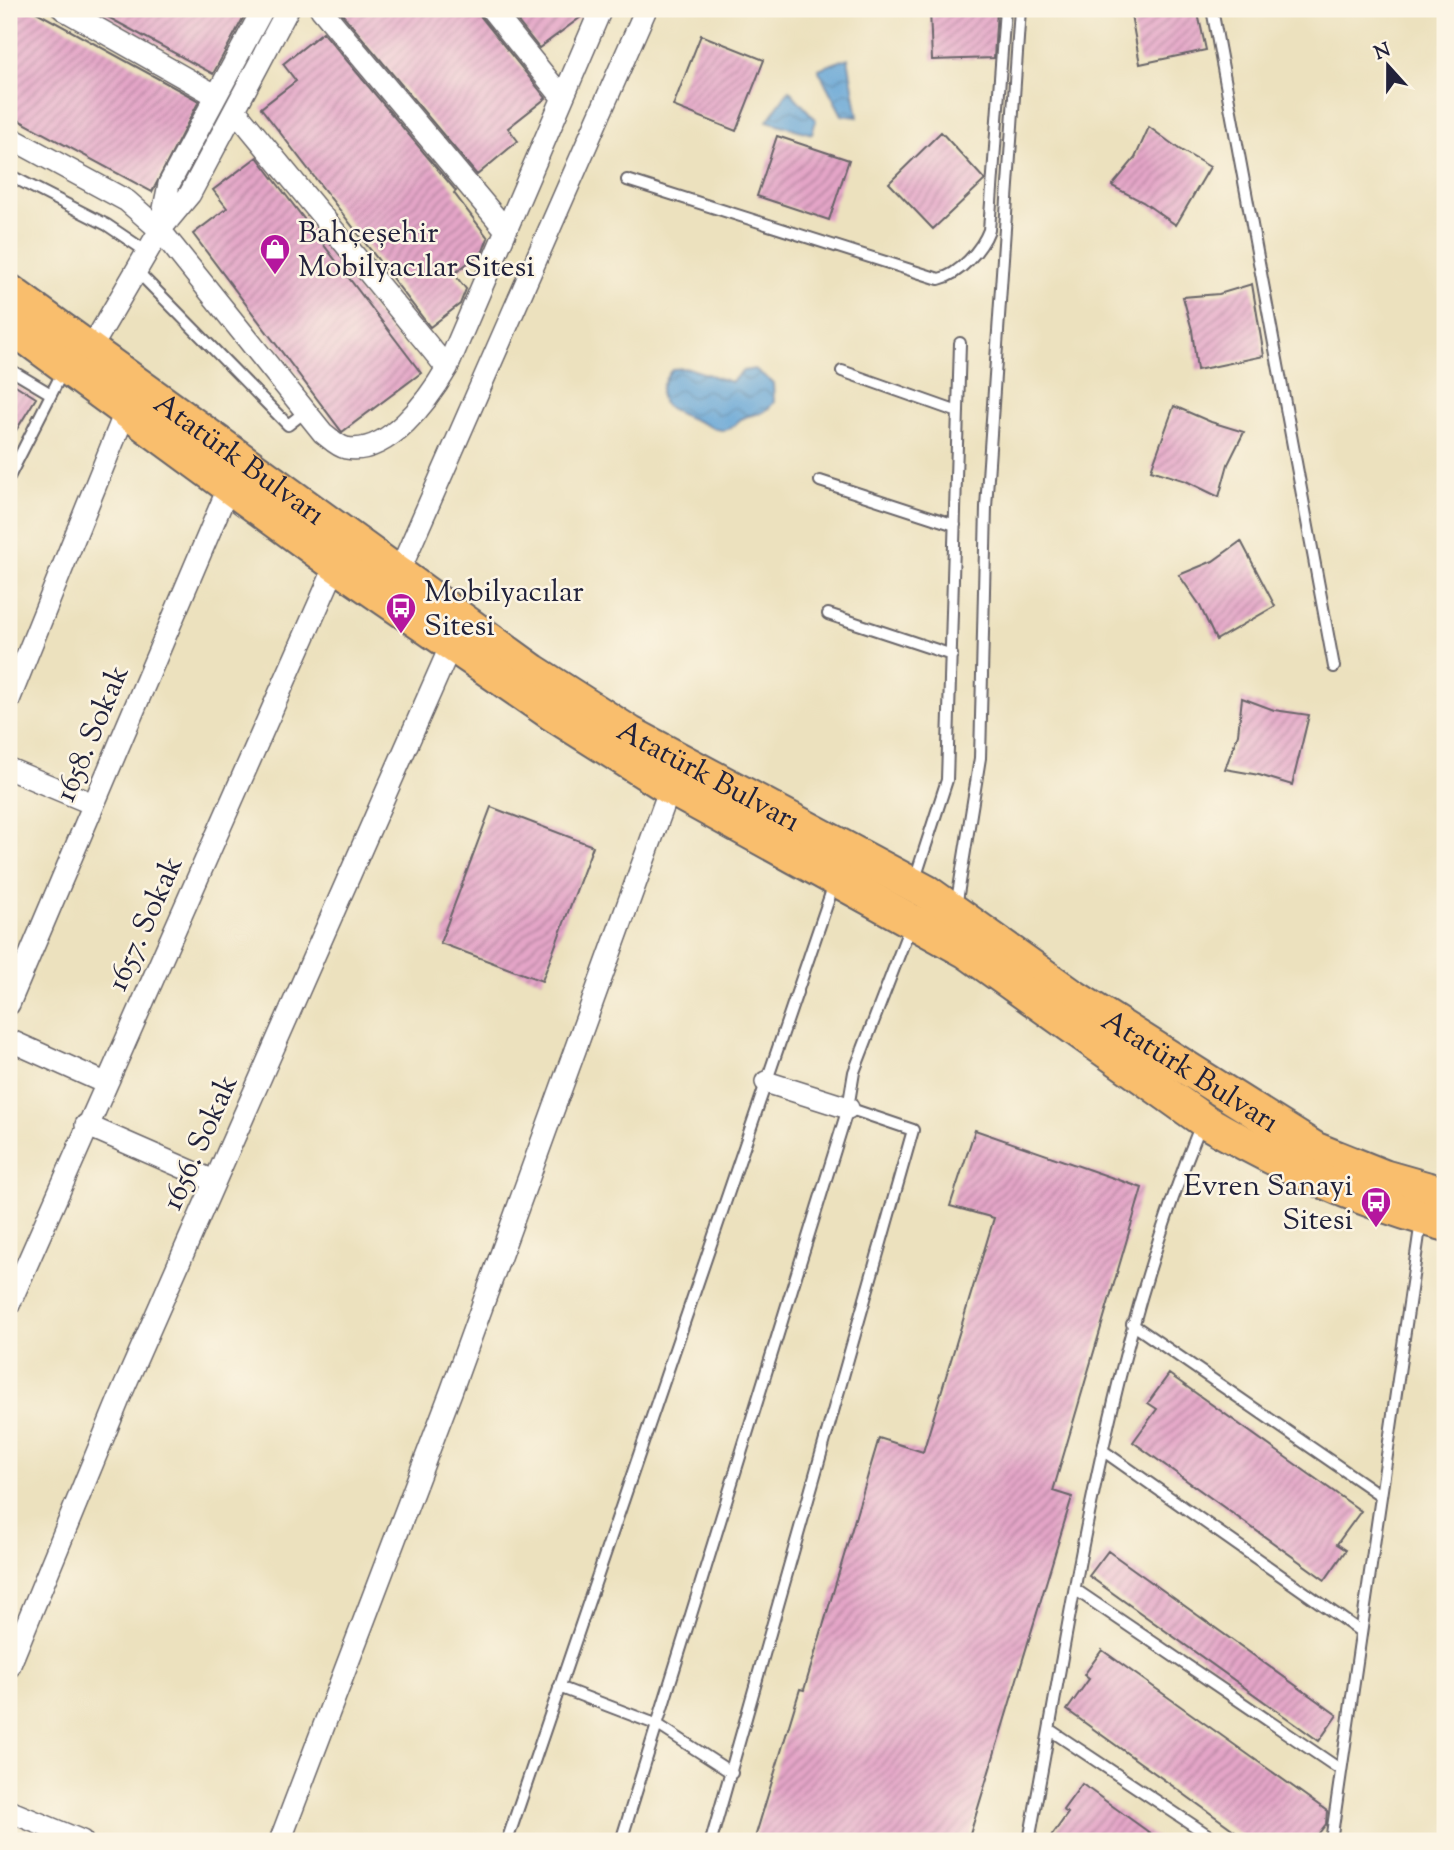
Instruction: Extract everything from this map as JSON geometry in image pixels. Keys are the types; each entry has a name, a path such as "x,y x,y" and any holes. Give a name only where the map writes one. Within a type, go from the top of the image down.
{"main road":[{"name":"Atatürk Bulvarı","path":"9,292 69,370 400,572 533,671 630,733 918,898 967,951 1203,1120 1326,1183 1434,1221"},
{"name":"Atatürk Bulvarı","path":"9,325 335,565 451,645 670,788 836,878 956,910 1071,995 1315,1149 1385,1177 1445,1194"},
{"path":"1203,1120 1221,1092"}],"street":[{"path":"63,9 215,95"},
{"path":"160,230 169,184 263,9"},
{"path":"69,370 137,271 160,230 190,194 288,9"},
{"path":"321,9 506,230"},
{"path":"491,9 562,97"},
{"path":"9,137 127,201 160,230 323,433 339,446 361,448 379,441 402,425 432,394 447,368 601,9"},
{"path":"400,572 646,9"},
{"path":"234,110 447,368"},
{"path":"9,700 126,410"},
{"name":"1658. Sokak","path":"9,1004 229,486"},
{"name":"1657. Sokak","path":"9,1305 86,1125 335,565"},
{"name":"1656. Sokak","path":"9,1667 119,1399 451,645"},
{"path":"9,769 93,804"},
{"path":"280,1841 451,1392 670,788"},
{"path":"9,1040 105,1083"},
{"path":"766,1082 848,1108"},
{"path":"86,1125 214,1181"},
{"path":"9,1811 82,1841"}],"lane":[{"path":"627,180 939,279 950,276 981,246 989,230 1004,9"},
{"path":"956,910 981,758 986,507 1020,9"},
{"path":"1212,9 1334,667"},
{"path":"215,95 234,110"},
{"path":"9,174 107,225 148,252"},
{"path":"137,271 288,425 306,411"},
{"path":"621,1841 848,1108 854,1072 918,898 947,780 960,342"},
{"path":"9,369 69,370 9,477"},
{"path":"842,371 958,412"},
{"path":"9,449 20,456"},
{"path":"820,481 955,525"},
{"path":"828,614 952,654"},
{"path":"507,1841 836,878"},
{"path":"711,1841 913,1130 848,1108"},
{"path":"1029,1841 1102,1450 1132,1324 1178,1179 1203,1120"},
{"path":"1331,1841 1380,1495 1434,1221"},
{"path":"1132,1324 1380,1495"},
{"path":"1102,1450 1360,1631"},
{"path":"1076,1590 1341,1770"},
{"path":"559,1688 658,1725 732,1773"},
{"path":"1050,1730 1217,1841"}],"water":[{"path":"848,58 858,117 842,115 818,69"},
{"path":"789,90 816,120 812,134 767,121"},
{"path":"688,368 731,382 743,371 755,369 773,383 774,402 762,413 741,419 729,429 713,428 669,408 661,397 661,390 672,369"}],"building":[{"path":"9,9 31,9 199,101 152,192 9,115"},
{"path":"93,9 248,9 213,74"},
{"path":"338,9 478,9 481,17 546,98 508,128 518,141 477,175"},
{"path":"508,9 587,9 585,14 539,48"},
{"path":"930,9 997,9 994,58 932,60"},
{"path":"1130,9 1197,9 1206,50 1140,64"},
{"path":"323,32 456,191 454,193 488,238 483,251 454,274 466,289 460,304 430,327 261,108 296,81 283,64"},
{"path":"701,35 764,60 736,131 673,106"},
{"path":"1149,127 1210,167 1176,225 1143,202 1112,186 1135,158"},
{"path":"941,132 985,180 933,229 889,183"},
{"path":"777,136 849,160 829,220 757,196"},
{"path":"257,157 421,373 342,432 193,234 227,208 213,190"},
{"path":"1252,284 1264,356 1197,370 1192,330 1183,297 1219,294"},
{"path":"9,381 36,398 9,442"},
{"path":"1174,406 1211,422 1244,432 1228,464 1219,497 1186,481 1151,470"},
{"path":"1241,541 1275,606 1216,640 1199,604 1179,575 1213,561"},
{"path":"1242,698 1274,710 1309,715 1292,785 1225,769 1238,734"},
{"path":"491,807 593,846 542,981 440,943"},
{"path":"975,1130 1142,1188 1053,1491 1072,1497 968,1841 754,1841 800,1689 804,1690 879,1438 923,1452 994,1218 950,1206"},
{"path":"1169,1374 1361,1511 1337,1544 1346,1550 1325,1580 1133,1442 1157,1409 1148,1403"},
{"path":"1108,1551 1337,1715 1319,1741 1089,1576"},
{"path":"1102,1650 1327,1811 1326,1824 1313,1841 1249,1841 1067,1710 1089,1679 1084,1675"},
{"path":"1082,1784 1161,1841 1048,1841 1068,1813 1063,1810"}],"place":[{"name":"Bahçeşehir Mobilyacılar Sitesi","path":"275,276"},
{"name":"Mobilyacılar Sitesi","path":"401,635"},
{"name":"Evren Sanayi Sitesi","path":"1376,1229"}]}
